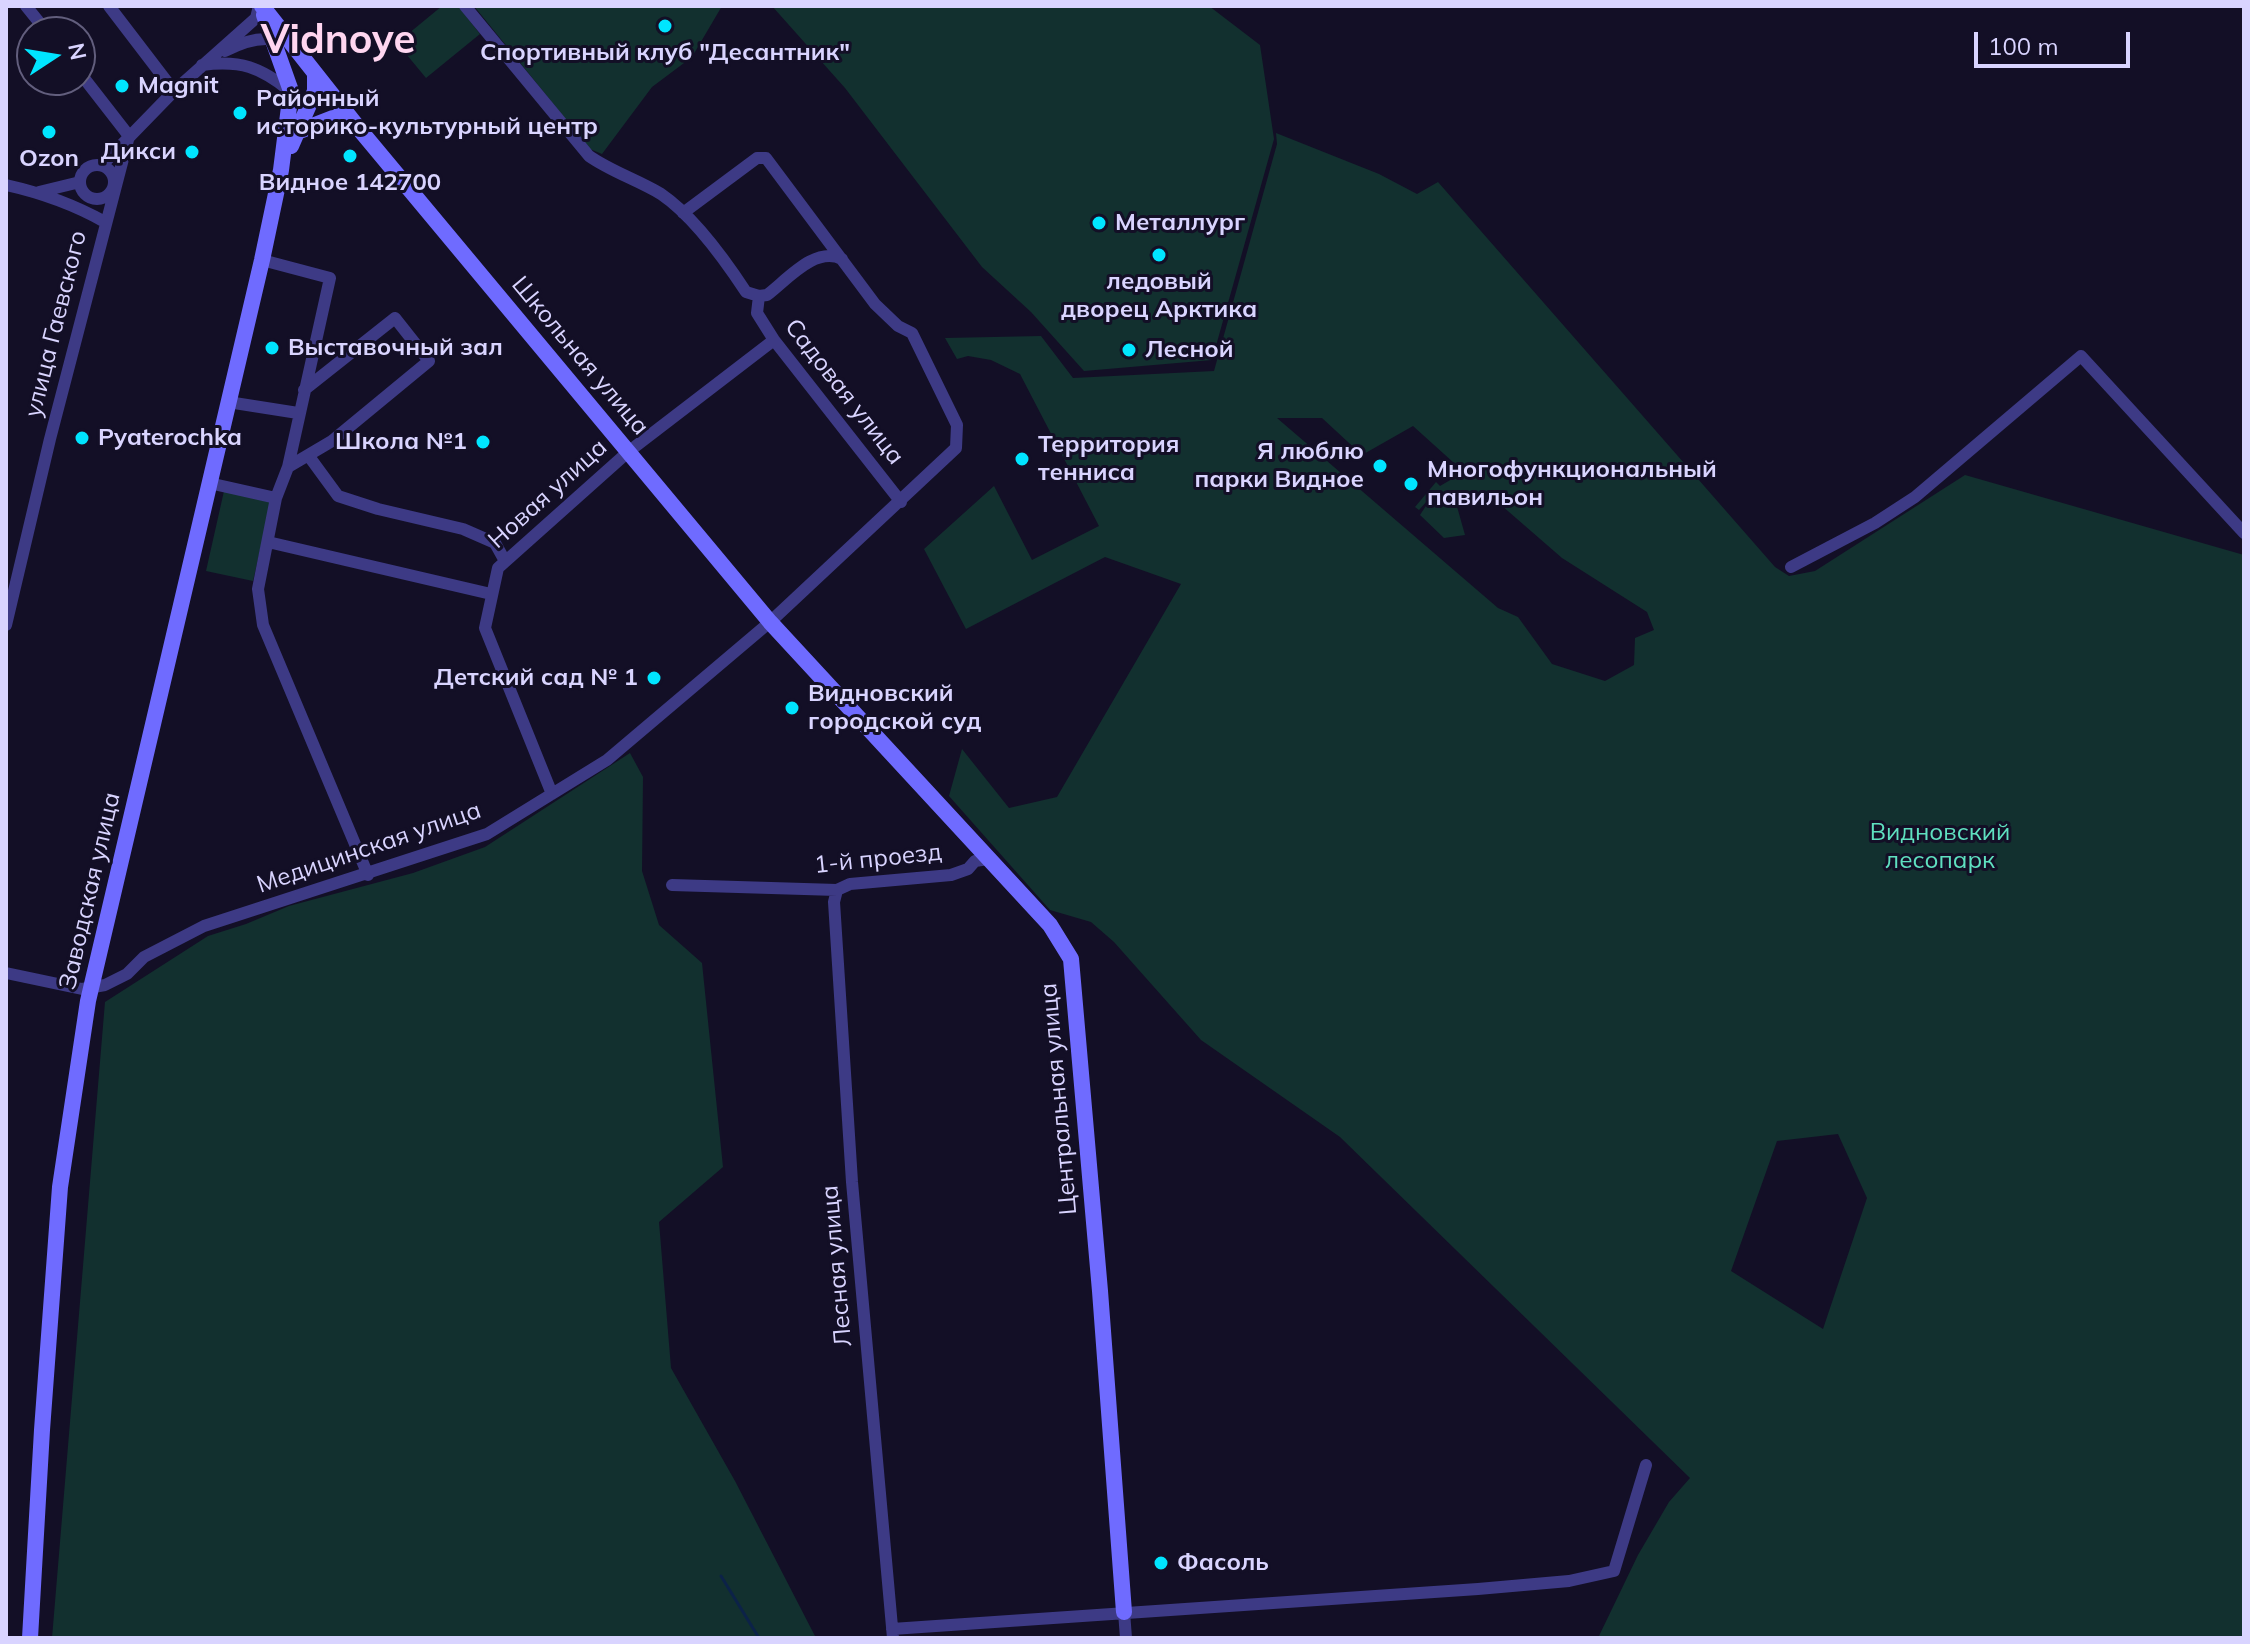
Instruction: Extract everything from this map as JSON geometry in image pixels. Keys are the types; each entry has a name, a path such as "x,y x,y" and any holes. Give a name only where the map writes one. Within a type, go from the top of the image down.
{"street":[{"path":"109,6 174,91"},
{"path":"260,6 289,86"},
{"path":"202,65 256,18 260,6"},
{"name":"Школьная улица","path":"260,6 352,121 770,622"},
{"path":"465,6 589,156 607,169 660,194 683,213 746,292 767,295 821,256 833,254 842,259"},
{"path":"202,65 238,44 272,38 292,44"},
{"path":"202,65 227,62 248,65 352,121"},
{"name":"улица Гаевского","path":"102,165 202,65"},
{"path":"299,68 315,73 317,82 281,167 289,86 292,72 299,68"},
{"path":"96,94 129,136"},
{"path":"297,132 333,118 352,121"},
{"name":"улица Гаевского","path":"6,625 50,439 129,136"},
{"path":"683,213 757,158 766,158 842,259"},
{"path":"80,182 86,169 102,165 110,170 115,181 110,195 80,208"},
{"name":"Заводская улица","path":"30,1638 60,1187 91,988 262,260 281,167"},
{"path":"39,192 80,182"},
{"path":"80,182 87,196 97,200"},
{"path":"6,185 39,192 80,208 105,222"},
{"name":"улица Гаевского","path":"97,200 105,222"},
{"name":"Медицинская улица","path":"91,988 127,974 144,957 204,926 487,834 607,760 770,622 901,502 956,448 957,425 912,333 898,326 875,304 842,259"},
{"path":"262,260 330,278 288,467 276,498 258,589 263,625 368,875"},
{"name":"Садовая улица","path":"759,296 757,313 774,340 901,502"},
{"path":"288,467 332,441 429,361 395,318 304,390"},
{"name":"Новая улица","path":"552,794 485,628 498,568 628,452 774,340"},
{"path":"1791,567 1875,523 1915,497 2081,356 2244,533"},
{"path":"228,402 298,413"},
{"path":"308,455 338,496 463,529 495,543 505,561"},
{"path":"209,483 276,498"},
{"path":"268,542 491,594"},
{"name":"Центральная улица","path":"770,622 1050,925 1071,959 1126,1638"},
{"name":"1-й проезд","path":"672,885 837,890 850,884 951,875 968,869 975,861 988,859"},
{"name":"Лесная улица","path":"837,890 834,902 852,1182 892,1634"},
{"path":"6,973 80,989 91,988"},
{"path":"892,1634 1124,1612 1569,1581 1614,1571 1646,1465"}],"green space":[{"path":"442,6 458,6 480,34 426,78 397,43"},
{"path":"474,6 722,6 692,57 652,87 602,154 590,149"},
{"name":"Металлург","path":"772,6 1209,6 1260,45 1274,139 1212,360 1084,371 1031,312 982,267 845,88"},
{"name":"Видновский лесопарк","path":"1276,133 1379,174 1417,194 1438,182 1775,567 1789,576 1815,571 1965,475 2244,555 2244,1638 1598,1638 1638,1555 1669,1502 1690,1478 1340,1137 1201,1040 1114,942 1091,922 1050,910 949,796 962,749 1009,808 1057,797 1181,584 1105,557 966,629 924,549 994,486 1032,560 1099,526 1020,374 991,360 968,356 957,359 945,338 1041,336 1073,378 1214,371 1277,144","holes":["1277,418 1322,418 1362,455 1413,426 1464,472 1440,486 1436,482 1415,507 1419,510 1435,492 1420,515 1444,538 1465,535 1456,503 1486,492 1562,558 1647,612 1654,630 1635,638 1634,665 1605,681 1552,664 1518,617 1498,608","1838,1134 1867,1198 1823,1329 1731,1271 1777,1141"]},
{"path":"224,491 271,502 253,581 206,571"},
{"path":"630,753 643,777 642,871 659,925 702,963 723,1167 659,1222 671,1368 735,1481 816,1638 52,1638 105,1002 208,936 289,906 413,873 485,847"}],"waterway":[{"path":"721,1576 759,1638"}],"place":[{"name":"Спортивный клуб \"Десантник\"","path":"665,26"},
{"name":"Magnit","path":"122,86"},
{"name":"Районный историко-культурный центр","path":"240,113"},
{"name":"Ozon","path":"49,132"},
{"name":"Дикси","path":"192,152"},
{"name":"Видное 142700","path":"350,156"},
{"name":"Металлург","path":"1099,223"},
{"name":"ледовый дворец Арктика","path":"1159,255"},
{"name":"Выставочный зал","path":"272,348"},
{"name":"Лесной","path":"1129,350"},
{"name":"Pyaterochka","path":"82,438"},
{"name":"Школа №1","path":"483,442"},
{"name":"Территория тенниса","path":"1022,459"},
{"name":"Я люблю парки Видное","path":"1380,466"},
{"name":"Многофункциональный павильон","path":"1411,484"},
{"name":"Детский сад № 1","path":"654,678"},
{"name":"Видновский городской суд","path":"792,708"},
{"name":"Фасоль","path":"1161,1563"}],"district":[{"name":"Vidnoye","path":"338,41"}]}
